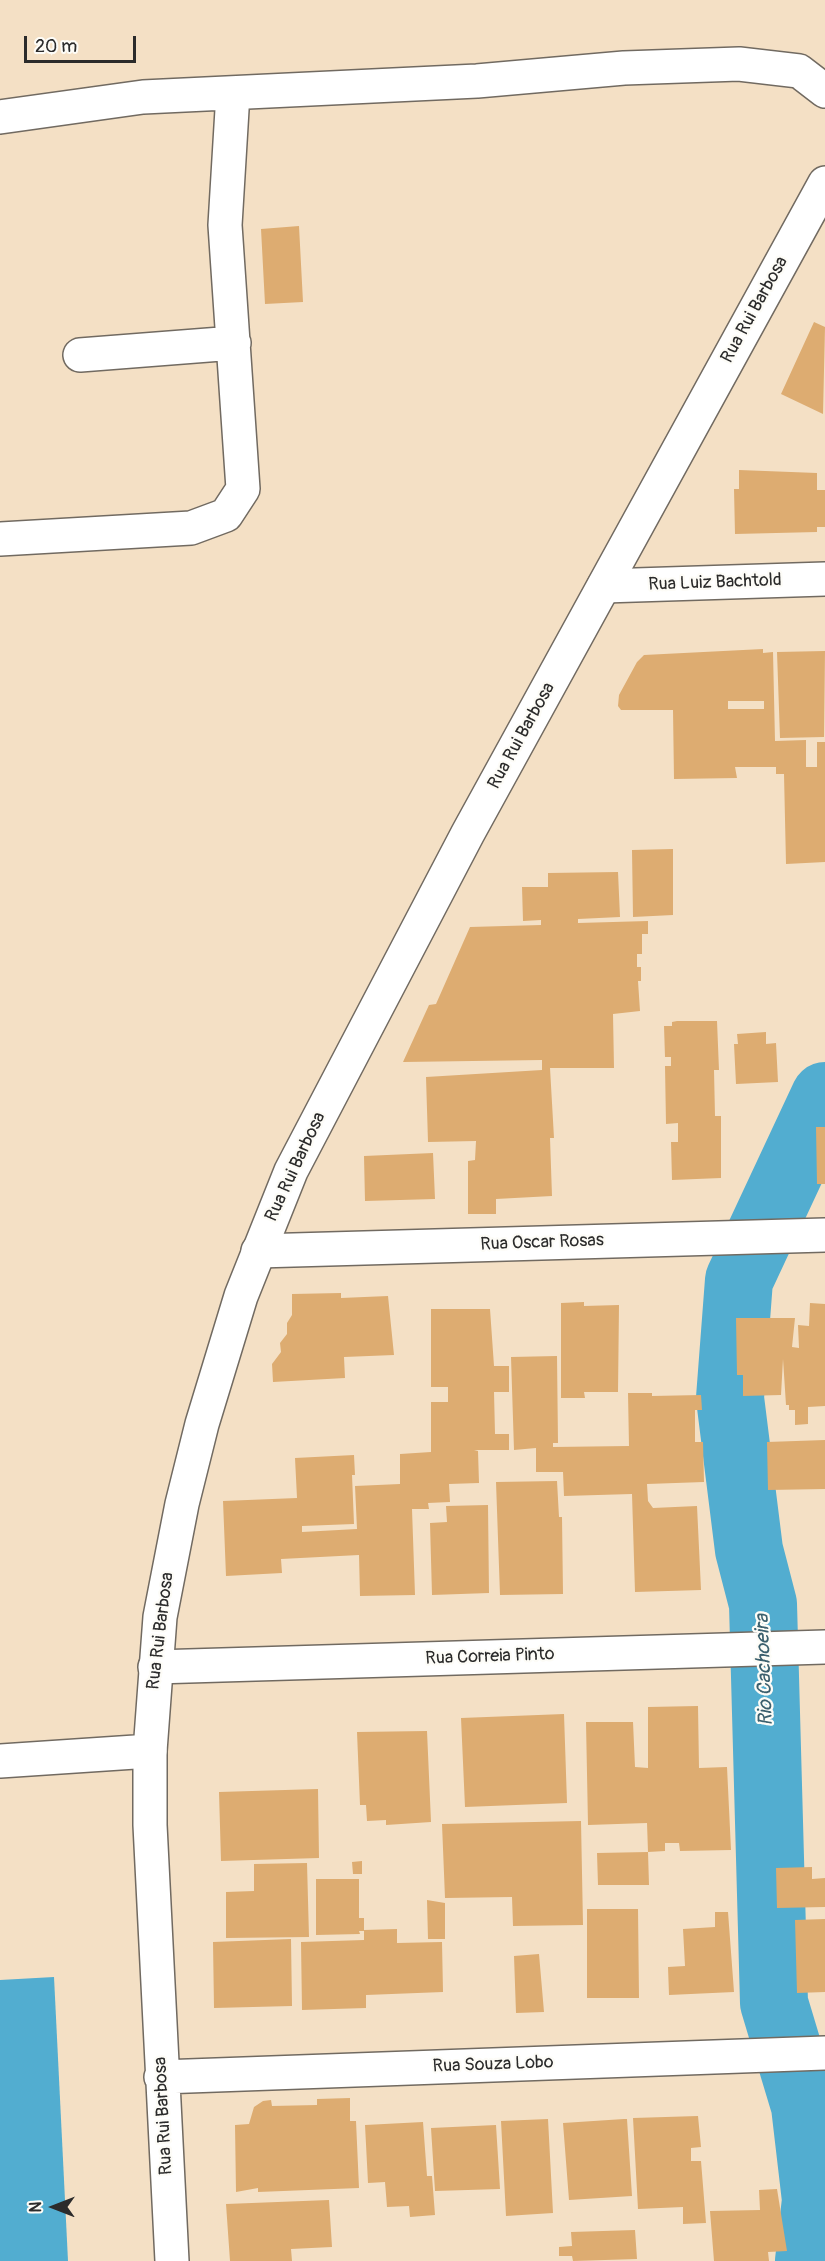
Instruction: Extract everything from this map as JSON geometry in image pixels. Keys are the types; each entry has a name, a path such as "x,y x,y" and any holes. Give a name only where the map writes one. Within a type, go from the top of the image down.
{"street":[{"path":"0,117 143,97 477,81 624,68 739,64 799,71 825,91"},
{"path":"0,539 191,528 226,515 243,489 225,225 233,93"},
{"name":"Rua Rui Barbosa","path":"172,2261 150,1825 150,1751 155,1667 168,1572 182,1504 220,1361 258,1251 291,1171 322,1110 474,823 825,183"},
{"path":"80,355 234,343"},
{"name":"Rua Luiz Bachtold","path":"604,586 825,579"},
{"name":"Rua Oscar Rosas","path":"258,1251 815,1236"},
{"name":"Rua Correia Pinto","path":"155,1667 822,1647"},
{"path":"0,1761 150,1751"},
{"name":"Rua Souza Lobo","path":"162,2077 825,2053"}],"water":[{"path":"54,1977 68,2261 0,2261 0,1980"}],"building":[{"path":"299,226 303,302 265,304 261,229"},
{"path":"814,322 825,327 823,414 781,394"},
{"path":"739,470 817,473 817,490 825,490 825,527 817,527 817,532 735,534 734,489 739,489"},
{"path":"763,649 763,653 773,652 775,741 806,740 806,767 817,767 817,742 825,742 825,862 786,864 784,774 776,774 776,767 735,767 737,778 674,779 673,710 621,710 618,706 619,695 637,662 644,655","holes":["728,701 764,701 764,709 728,709"]},
{"path":"825,651 824,737 780,738 777,652"},
{"path":"673,849 673,915 633,917 632,850"},
{"path":"618,872 620,917 578,919 578,923 648,921 648,934 642,934 642,954 637,954 637,967 641,967 641,981 638,981 640,1011 613,1014 614,1068 550,1068 554,1138 550,1138 552,1196 496,1199 496,1214 468,1214 468,1161 475,1160 476,1141 428,1142 426,1077 542,1070 542,1060 403,1062 429,1005 436,1004 470,927 541,925 541,920 523,921 522,887 548,887 548,873"},
{"path":"677,1021 717,1021 719,1070 714,1070 715,1116 721,1116 721,1178 672,1180 671,1142 678,1142 678,1123 666,1124 665,1066 671,1066 671,1057 665,1057 664,1026 672,1026 672,1022"},
{"path":"766,1032 766,1044 776,1043 778,1082 736,1084 734,1044 738,1044 737,1034"},
{"path":"816,1127 825,1127 825,1184 817,1184"},
{"path":"433,1153 435,1199 365,1201 364,1156"},
{"path":"341,1293 341,1298 388,1296 394,1355 344,1357 345,1378 273,1382 272,1364 281,1352 280,1343 287,1334 287,1323 292,1315 292,1294"},
{"path":"584,1302 584,1306 619,1305 618,1392 584,1392 585,1398 561,1398 561,1303"},
{"path":"810,1303 825,1304 825,1406 808,1407 808,1424 795,1425 795,1410 789,1410 789,1405 786,1405 783,1359 781,1395 743,1396 743,1375 737,1375 736,1318 795,1318 792,1347 799,1348 798,1325 809,1326"},
{"path":"431,1309 490,1309 494,1366 509,1366 509,1392 494,1392 495,1434 509,1434 509,1450 474,1450 478,1451 479,1483 449,1484 450,1502 428,1503 429,1509 412,1509 415,1595 360,1596 359,1555 281,1559 282,1573 226,1576 223,1501 297,1498 295,1458 354,1455 355,1475 352,1475 354,1524 302,1526 302,1532 357,1529 355,1486 400,1484 400,1454 431,1452 431,1402 448,1402 448,1387 431,1387"},
{"path":"557,1356 558,1443 553,1443 553,1447 629,1446 628,1393 652,1393 652,1396 701,1395 702,1410 695,1410 695,1442 703,1442 704,1482 647,1484 648,1501 653,1508 697,1506 701,1590 635,1592 632,1494 564,1496 563,1472 536,1472 536,1448 514,1450 511,1357"},
{"path":"825,1440 825,1489 768,1490 767,1442"},
{"path":"557,1481 559,1517 562,1517 563,1594 500,1595 496,1482"},
{"path":"488,1505 489,1593 432,1595 430,1523 447,1522 446,1506"},
{"path":"698,1706 699,1768 727,1767 731,1850 680,1851 679,1843 665,1843 665,1851 648,1852 647,1823 588,1825 586,1722 633,1722 635,1767 648,1768 648,1707"},
{"path":"564,1714 567,1803 465,1807 461,1718"},
{"path":"427,1731 431,1822 386,1825 386,1820 367,1821 366,1805 360,1805 357,1732"},
{"path":"318,1789 319,1858 221,1861 219,1792"},
{"path":"581,1821 583,1925 513,1926 512,1897 445,1898 442,1824"},
{"path":"648,1852 649,1885 598,1885 597,1853"},
{"path":"362,1861 362,1874 353,1874 352,1862"},
{"path":"307,1863 309,1937 226,1938 226,1892 254,1891 254,1864"},
{"path":"812,1867 812,1879 825,1878 825,1907 777,1908 776,1868"},
{"path":"316,1879 359,1879 359,1918 364,1918 364,1930 397,1929 397,1943 442,1942 443,1992 366,1995 366,2008 302,2010 301,1942 364,1940 364,1931 359,1931 360,1934 316,1935"},
{"path":"427,1900 445,1903 445,1939 428,1939"},
{"path":"587,1909 638,1909 639,1998 587,1998"},
{"path":"715,1912 728,1912 734,1992 669,1995 668,1967 685,1966 683,1929 715,1927"},
{"path":"825,1919 825,1992 797,1993 795,1920"},
{"path":"291,1939 292,2006 214,2008 213,1942"},
{"path":"539,1954 544,2012 516,2013 514,1956"},
{"path":"350,2098 350,2121 356,2121 359,2188 258,2192 258,2188 236,2192 235,2125 249,2124 254,2107 263,2101 271,2100 272,2106 317,2105 317,2099"},
{"path":"698,2116 701,2147 691,2148 691,2161 701,2161 706,2223 683,2224 683,2207 638,2209 633,2118"},
{"path":"548,2119 553,2213 506,2216 501,2121"},
{"path":"627,2119 632,2196 569,2200 563,2123"},
{"path":"423,2122 427,2176 432,2176 435,2215 410,2217 409,2206 387,2207 385,2182 368,2183 365,2125"},
{"path":"496,2125 500,2189 435,2191 431,2128"},
{"path":"777,2189 787,2251 768,2252 769,2261 714,2261 710,2211 760,2210 759,2190"},
{"path":"329,2200 332,2247 291,2249 292,2261 230,2261 226,2204"},
{"path":"635,2230 637,2259 573,2261 572,2256 559,2256 559,2247 572,2246 571,2232"}],"waterway":[{"name":"Rio Cachoeira","path":"809,2261 816,2200 805,2106 774,2003 763,1604 749,1550 730,1398 739,1280 825,1096"}]}
